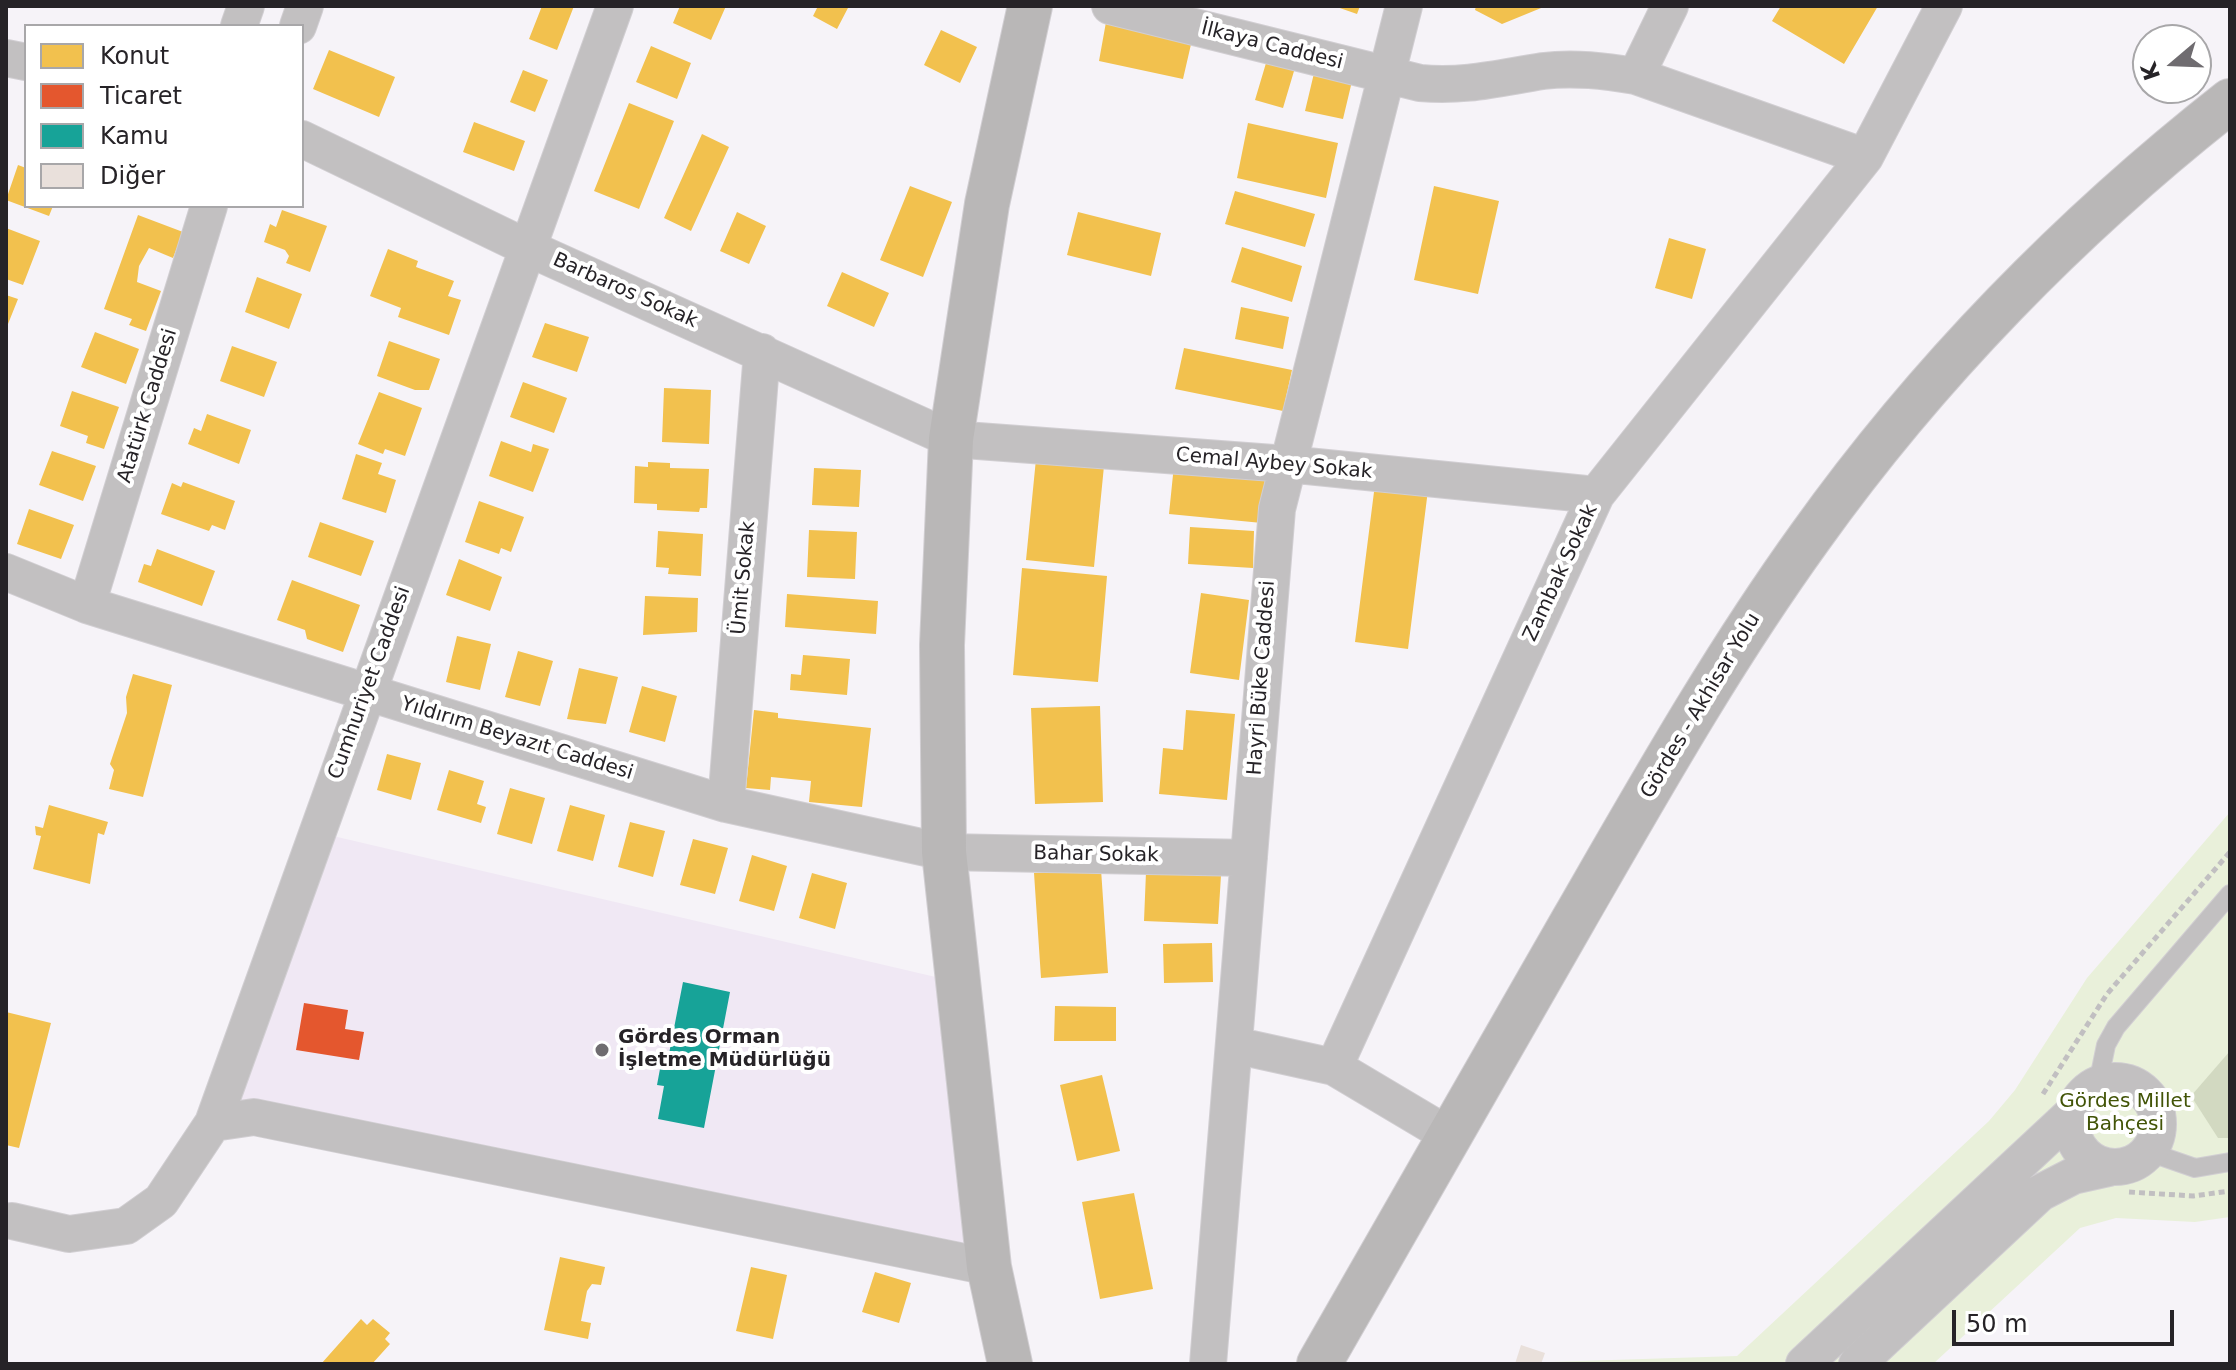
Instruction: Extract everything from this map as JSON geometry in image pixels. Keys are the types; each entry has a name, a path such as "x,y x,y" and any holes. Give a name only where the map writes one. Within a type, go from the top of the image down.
{"main road":[{"path":"1010,1364 989,1267 944,852 942,645 951,439 987,204 1030,6"},
{"name":"Gördes - Akhisar Yolu","path":"1319,1364 1716,672 1812,534 1916,402 2028,280 2144,168 2230,101"}],"street":[{"name":"Cumhuriyet Caddesi","path":"12,1221 69,1234 126,1226 161,1201 213,1123 615,6"},
{"name":"İlkaya Caddesi","path":"1110,6 1420,83 1458,87 1544,71 1590,69 1636,76 1865,157"},
{"name":"Hayri Büke Caddesi","path":"1208,1364 1271,556 1287,464 1404,6"},
{"path":"1636,76 1670,6"},
{"name":"Zambak Sokak","path":"1334,1067 1596,495 1865,157 1944,6"},
{"name":"Barbaros Sokak","path":"304,140 528,248 951,439"},
{"name":"Atatürk Caddesi","path":"87,605 208,208"},
{"name":"Ümit Sokak","path":"726,804 762,352"},
{"name":"Cemal Aybey Sokak","path":"951,439 1287,464 1596,495"},
{"name":"Yıldırım Beyazıt Caddesi","path":"6,572 87,605 726,804 944,852"},
{"name":"Bahar Sokak","path":"944,852 1249,858"},
{"path":"1234,1045 1334,1067 1450,1136"},
{"path":"1804,1364 2071,1115 2085,1091 2098,1084 2125,1081 2148,1096 2158,1124 2149,1152 2116,1180 2073,1176 2040,1193 1857,1364"},
{"path":"2071,1115 2075,1143 2083,1154 2116,1180"},
{"path":"213,1123 254,1117 989,1267"}],"lane":[{"path":"2098,1084 2100,1064 2116,1027 2230,894"},
{"path":"2149,1152 2195,1168 2230,1162"}],"path":[{"path":"2035,1106 2107,994 2230,852"},
{"path":"2116,1180 2193,1196 2230,1191"}],"shaded area":[{"name":"Gördes Orman İşletme Müdürlüğü","path":"316,832 957,982 989,1267 213,1123"}],"green space":[{"name":"Gördes Millet Bahçesi","path":"2230,812 2230,1217 2195,1222 2116,1218 2080,1228 1933,1364 1486,1364 1737,1356 1989,1121 2015,1090 2087,978"},
{"path":"2230,1051 2230,1138 2218,1138 2191,1096"}],"building: Konut":[{"path":"542,6 574,6 557,50 529,39"},
{"path":"680,6 726,6 711,40 673,23"},
{"path":"818,6 849,6 837,29 813,16"},
{"path":"1334,6 1360,6 1357,14"},
{"path":"1476,6 1546,6 1502,24 1475,10"},
{"path":"1781,6 1878,6 1844,64 1772,21"},
{"path":"1106,22 1192,40 1183,79 1099,61"},
{"path":"941,30 977,47 960,83 924,65"},
{"path":"651,46 691,63 677,99 636,82"},
{"path":"329,50 395,77 379,117 313,89"},
{"path":"1269,53 1297,61 1283,108 1255,100"},
{"path":"1315,69 1353,77 1343,119 1305,111"},
{"path":"523,70 548,80 535,112 510,102"},
{"path":"629,103 674,121 639,209 594,191"},
{"path":"474,122 525,141 514,171 463,152"},
{"path":"1248,123 1338,143 1326,198 1237,178"},
{"path":"702,134 729,147 691,231 664,218"},
{"path":"18,165 24,167 24,207 6,200"},
{"path":"910,186 952,202 923,277 880,260"},
{"path":"1434,186 1499,201 1478,294 1414,280"},
{"path":"1235,191 1315,214 1305,247 1225,224"},
{"path":"28,208 52,208 49,216"},
{"path":"282,210 327,226 310,272 286,263 289,256 285,250 264,242 270,224 276,227"},
{"path":"737,212 766,226 749,264 720,251"},
{"path":"1078,212 1161,233 1151,276 1067,255"},
{"path":"138,215 183,232 173,258 149,248 139,266 137,282 161,291 146,331 129,325 132,319 104,309"},
{"path":"6,228 40,241 23,285 6,279"},
{"path":"1669,238 1706,249 1692,299 1655,288"},
{"path":"1242,247 1302,266 1292,302 1231,282"},
{"path":"388,249 418,261 416,267 454,281 448,296 461,300 449,335 398,317 401,308 370,296"},
{"path":"842,272 889,293 874,327 827,306"},
{"path":"257,277 302,294 289,329 245,312"},
{"path":"6,295 18,299 6,329"},
{"path":"1241,307 1289,317 1283,349 1235,339"},
{"path":"545,323 589,337 577,372 532,357"},
{"path":"95,332 139,349 126,384 81,367"},
{"path":"389,341 440,359 429,390 415,390 377,376"},
{"path":"232,346 277,362 264,397 220,381"},
{"path":"1184,348 1292,370 1283,411 1175,389"},
{"path":"523,382 567,398 554,433 510,417"},
{"path":"664,388 711,390 709,444 662,442"},
{"path":"72,391 119,407 104,449 86,443 88,436 60,426"},
{"path":"379,392 422,408 405,456 385,449 383,454 358,444"},
{"path":"207,414 251,430 239,464 188,444 194,428 201,431"},
{"path":"501,441 531,452 533,444 549,449 533,492 489,476"},
{"path":"52,451 96,466 83,501 39,485"},
{"path":"356,454 382,463 378,474 396,480 386,513 342,499"},
{"path":"1036,459 1104,466 1094,567 1026,560"},
{"path":"648,462 670,463 670,468 709,469 707,508 700,508 699,512 657,510 657,504 634,503 635,466 648,467"},
{"path":"1174,465 1267,474 1262,523 1169,514"},
{"path":"814,468 861,470 859,507 812,505"},
{"path":"183,482 235,501 225,530 212,525 209,531 161,514 172,483 181,487"},
{"path":"1375,484 1428,490 1408,649 1355,642"},
{"path":"479,501 524,517 511,552 501,548 499,554 465,542"},
{"path":"29,509 74,525 61,559 17,544"},
{"path":"320,522 374,541 361,576 308,557"},
{"path":"1190,527 1254,531 1253,568 1188,564"},
{"path":"809,530 857,532 855,579 807,577"},
{"path":"658,531 703,534 701,576 668,574 669,568 656,567"},
{"path":"157,549 215,571 202,606 138,582 144,564 151,566"},
{"path":"459,559 502,577 490,611 446,595"},
{"path":"1022,568 1107,576 1098,682 1013,675"},
{"path":"292,580 360,605 343,652 307,639 305,630 277,620"},
{"path":"1201,593 1249,600 1239,680 1190,673"},
{"path":"787,594 878,601 876,634 785,627"},
{"path":"645,596 698,598 697,632 643,635"},
{"path":"457,636 491,644 480,690 446,682"},
{"path":"518,651 553,661 540,706 505,697"},
{"path":"803,655 850,659 847,695 790,690 791,674 801,675"},
{"path":"579,668 618,677 606,724 567,719"},
{"path":"133,674 172,685 143,797 109,789 114,770 110,764 127,713 126,697"},
{"path":"642,686 677,696 665,742 629,732"},
{"path":"1100,706 1103,802 1035,804 1031,708"},
{"path":"754,710 778,713 778,718 871,728 862,807 809,802 811,781 771,777 770,790 746,788"},
{"path":"1186,710 1235,714 1227,800 1159,794 1163,748 1183,750"},
{"path":"387,754 421,763 411,800 377,790"},
{"path":"449,770 484,781 477,804 486,807 481,823 437,810"},
{"path":"510,788 545,798 532,844 497,834"},
{"path":"49,805 108,822 104,835 98,833 90,884 33,869 41,836 36,835 35,826 43,828"},
{"path":"570,805 605,815 593,861 557,851"},
{"path":"630,822 665,831 653,877 618,867"},
{"path":"693,839 728,848 715,894 680,885"},
{"path":"752,855 787,866 774,911 739,901"},
{"path":"1101,869 1108,973 1041,978 1034,873"},
{"path":"1146,872 1221,875 1218,924 1144,921"},
{"path":"812,873 847,883 835,929 799,918"},
{"path":"1212,943 1213,982 1164,983 1163,944"},
{"path":"1055,1006 1116,1007 1116,1041 1054,1041"},
{"path":"6,1012 51,1023 19,1148 6,1145"},
{"path":"1102,1075 1120,1151 1077,1161 1060,1085"},
{"path":"1134,1193 1153,1289 1100,1299 1082,1202"},
{"path":"560,1257 605,1267 601,1285 592,1284 587,1291 581,1321 591,1323 588,1339 544,1330"},
{"path":"751,1267 787,1275 773,1339 736,1331"},
{"path":"875,1272 911,1283 899,1323 862,1312"},
{"path":"361,1319 367,1325 373,1319 390,1333 385,1339 390,1344 372,1364 321,1364"}],"building: Ticaret":[{"path":"304,1003 348,1010 345,1029 364,1032 359,1060 296,1050"}],"building: Kamu":[{"name":"Gördes Orman İşletme Müdürlüğü","path":"683,982 730,992 704,1128 658,1119 664,1086 657,1085 662,1058 668,1059"}],"building: Diğer":[{"path":"1521,1345 1545,1353 1541,1364 1515,1364"}],"place":[{"name":"Gördes Orman İşletme Müdürlüğü","path":"602,1050"}]}
